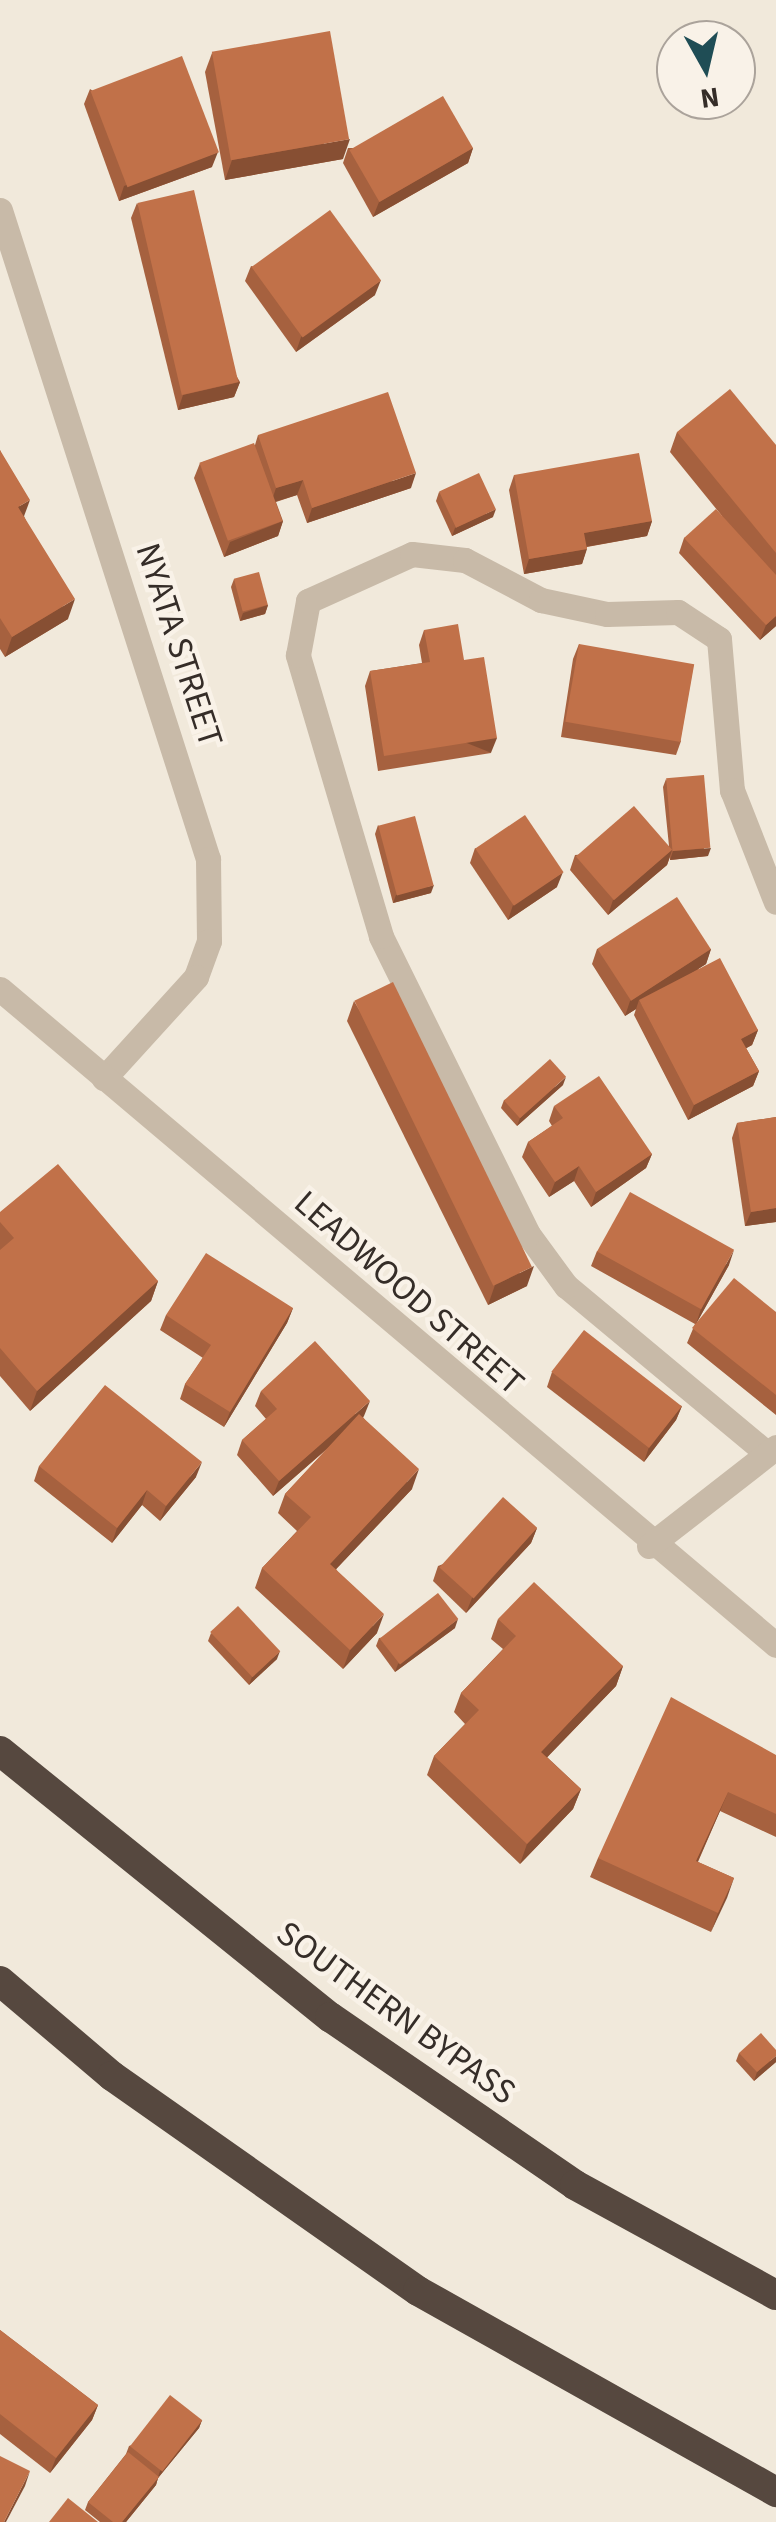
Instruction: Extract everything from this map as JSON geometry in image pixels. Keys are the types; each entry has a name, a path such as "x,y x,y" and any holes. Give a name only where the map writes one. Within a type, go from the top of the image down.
{"highway":[{"name":"SOUTHERN BYPASS","path":"0,1752 330,2017 574,2185 776,2295"},
{"path":"0,1982 159,2110 418,2291 776,2492"}],"street":[{"name":"NYATA STREET","path":"0,210 208,859 209,940 196,977 104,1078"},
{"path":"649,1546 769,1449 566,1286 528,1234 381,936 298,655 296,626 308,601 412,554 465,560 574,607 678,612 720,639 732,790 769,870 776,902"},
{"name":"LEADWOOD STREET","path":"0,989 649,1546 776,1645"}],"building":[{"path":"330,31 349,139 231,160 212,52"},
{"path":"182,56 219,152 127,187 91,91"},
{"path":"443,96 473,148 379,202 349,150"},
{"path":"194,190 238,382 182,395 137,203"},
{"path":"330,210 381,280 303,337 252,267"},
{"path":"730,389 776,445 776,553 677,432"},
{"path":"388,392 416,473 312,508 303,480 276,488 258,435"},
{"path":"254,443 282,521 228,541 199,463"},
{"path":"0,450 30,500 18,507 75,599 12,637 0,618"},
{"path":"639,453 652,521 584,533 587,549 529,559 514,475"},
{"path":"479,473 496,509 456,528 439,492"},
{"path":"716,509 776,575 776,616 766,625 684,538"},
{"path":"259,572 268,605 243,612 234,579"},
{"path":"458,624 464,660 484,657 497,738 384,756 370,671 430,662 424,630"},
{"path":"579,644 694,664 681,742 565,722"},
{"path":"704,775 710,848 673,851 666,778"},
{"path":"634,806 672,850 614,900 576,857"},
{"path":"525,815 564,872 514,906 475,849"},
{"path":"415,816 434,886 397,895 378,826"},
{"path":"677,897 711,949 631,1001 597,949"},
{"path":"720,958 758,1030 741,1039 759,1071 694,1105 639,1000"},
{"path":"393,982 532,1267 493,1286 354,1001"},
{"path":"550,1059 566,1077 520,1118 504,1100"},
{"path":"599,1076 652,1154 596,1192 579,1166 555,1182 528,1142 563,1118 554,1106"},
{"path":"776,1117 776,1208 751,1212 737,1123"},
{"path":"58,1164 158,1281 37,1391 0,1348 0,1250 14,1238 0,1222 0,1212"},
{"path":"630,1192 734,1250 701,1309 597,1251"},
{"path":"206,1253 293,1308 230,1412 185,1384 211,1345 166,1315"},
{"path":"734,1278 776,1312 776,1395 692,1328"},
{"path":"584,1330 682,1406 649,1448 551,1372"},
{"path":"315,1341 370,1401 279,1481 242,1440 277,1409 261,1391"},
{"path":"105,1385 202,1462 166,1506 147,1490 117,1528 39,1466"},
{"path":"359,1414 419,1469 330,1564 384,1614 350,1650 262,1568 311,1517 285,1494"},
{"path":"503,1497 537,1528 474,1598 439,1568"},
{"path":"534,1582 623,1666 541,1752 581,1789 527,1844 434,1756 479,1710 461,1693 516,1636 498,1619"},
{"path":"438,1593 458,1619 400,1665 380,1639"},
{"path":"238,1606 280,1651 252,1677 210,1632"},
{"path":"671,1697 776,1755 776,1814 728,1792 696,1861 734,1878 718,1913 598,1858"},
{"path":"761,2033 776,2050 776,2056 757,2072 739,2053"},
{"path":"0,2330 98,2405 56,2458 0,2414"},
{"path":"170,2395 202,2420 162,2471 130,2446"},
{"path":"128,2452 159,2477 122,2522 113,2522 88,2502"},
{"path":"0,2456 30,2471 4,2522 0,2522"},
{"path":"68,2498 98,2522 49,2522"}]}
